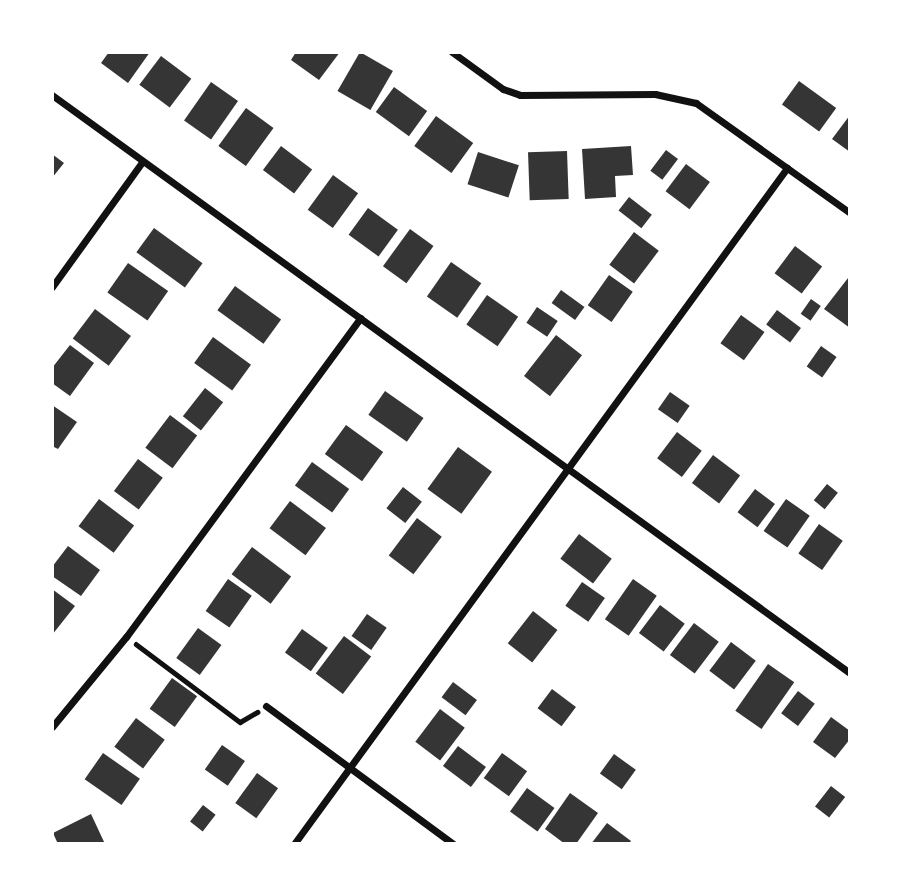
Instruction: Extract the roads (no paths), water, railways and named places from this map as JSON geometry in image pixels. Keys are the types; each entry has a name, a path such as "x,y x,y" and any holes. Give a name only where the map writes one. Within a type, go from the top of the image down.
{"street":[{"path":"452,52 503,89 520,95 676,95 718,117 849,213"},
{"path":"52,95 849,673"},
{"path":"52,287 143,160"},
{"path":"295,844 787,168"},
{"path":"52,727 126,637 360,318"},
{"path":"266,706 453,844"}]}
